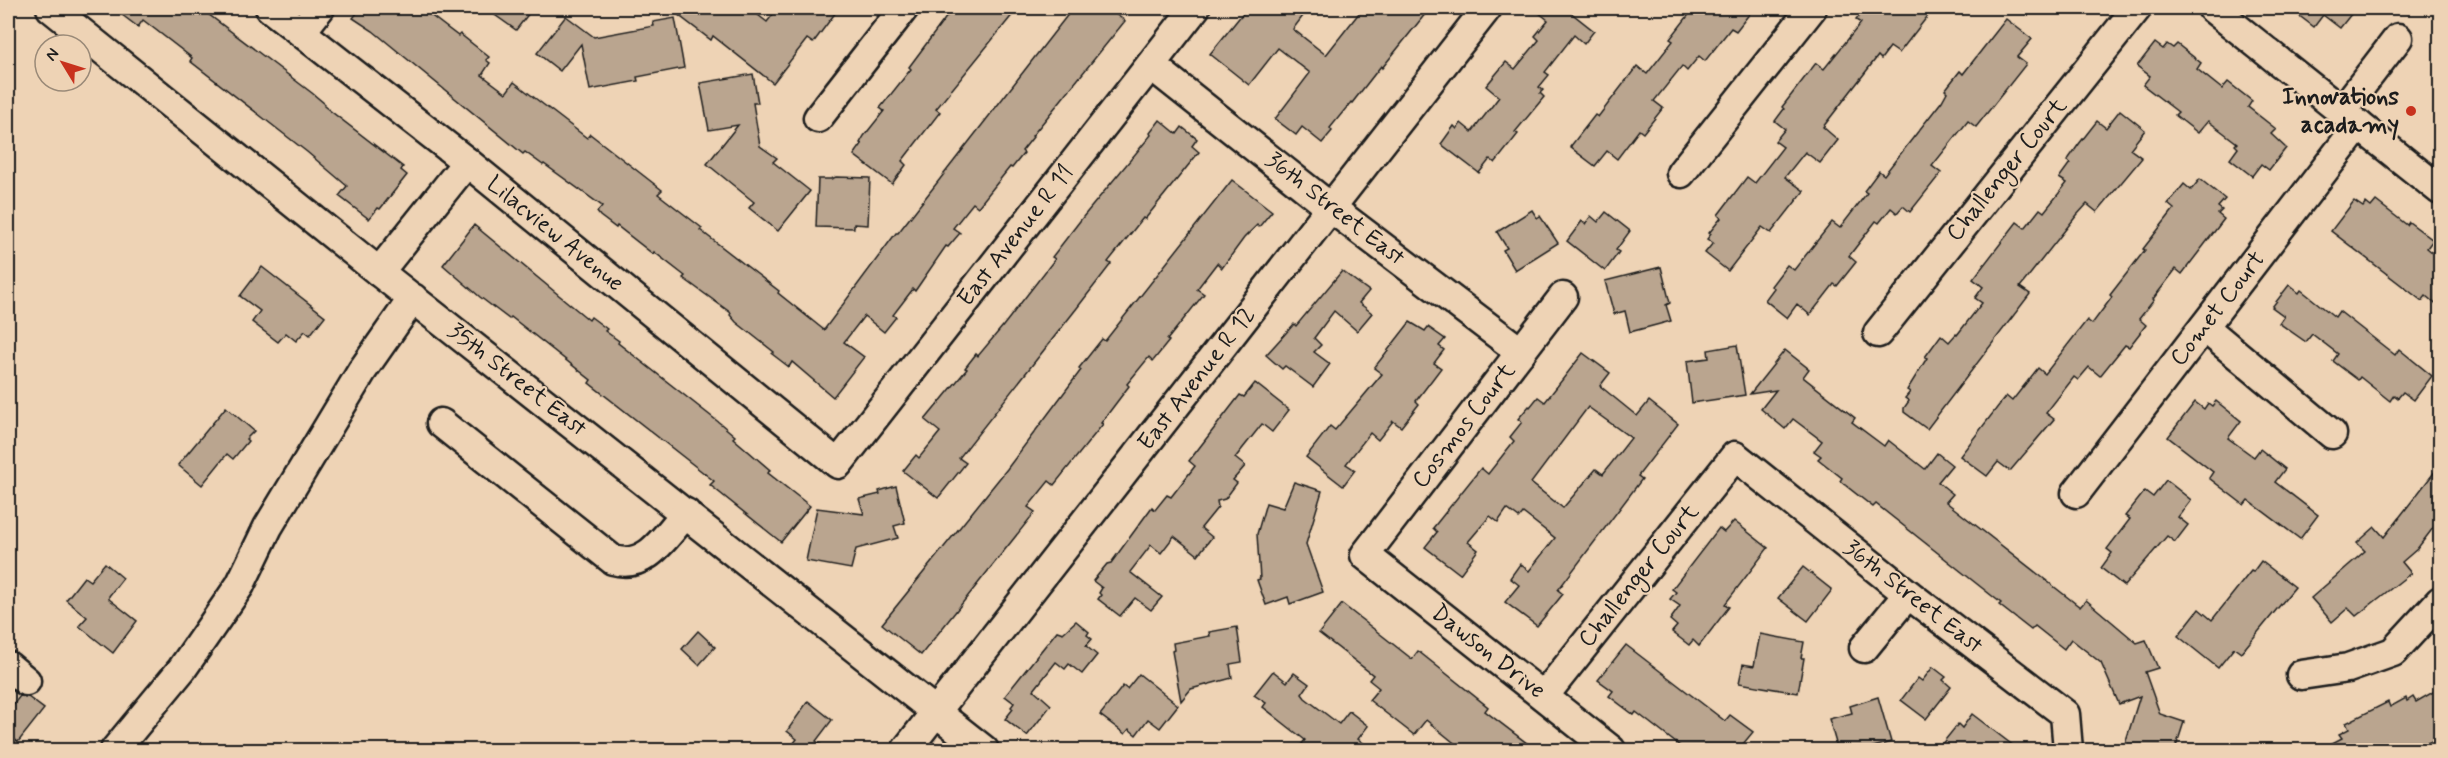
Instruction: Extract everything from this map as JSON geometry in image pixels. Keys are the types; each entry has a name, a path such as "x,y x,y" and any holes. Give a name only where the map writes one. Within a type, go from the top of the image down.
{"street":[{"name":"35th Street East","path":"51,8 379,272 984,750"},
{"name":"Lilacview Avenue","path":"270,8 467,162 838,464"},
{"path":"301,32 320,8"},
{"path":"818,118 904,8"},
{"name":"East Avenue R 11","path":"838,464 1195,8"},
{"name":"East Avenue R 12","path":"906,750 1487,8"},
{"path":"1681,173 1812,8"},
{"name":"Challenger Court","path":"1878,333 2137,8"},
{"path":"2212,8 2440,190"},
{"name":"Comet Court","path":"2076,493 2204,327 2350,118 2398,38"},
{"name":"36th Street East","path":"1150,65 1521,352"},
{"path":"379,272 467,162"},
{"name":"Cosmos Court","path":"1365,555 1563,297"},
{"path":"116,750 182,669 240,585 268,527 350,391 413,298"},
{"path":"2204,327 2332,434"},
{"path":"441,423 613,560 623,563 636,562 649,555 686,513"},
{"name":"36th Street East","path":"1735,456 1908,594 2065,714 2068,750"},
{"name":"Challenger Court","path":"1544,696 1735,456"},
{"name":"Dawson Drive","path":"1365,555 1611,750"},
{"path":"1864,648 1908,594"},
{"path":"2301,675 2348,668 2393,652 2440,601"}],"building":[{"path":"113,8 200,8 312,93 325,104 324,106 403,167 401,170 407,175 369,219 339,196 347,186 307,152 190,61 192,58 143,20 138,27"},
{"path":"361,8 421,8 458,36 460,34 489,57 486,60 490,63 482,75 506,93 514,82 587,138 590,134 662,190 658,194 824,330 896,233 1073,8 1107,8 1125,21 1032,136 1022,151 1024,153 1012,168 1010,167 978,207 973,203 953,228 960,233 948,247 946,246 915,291 913,289 893,315 896,317 884,332 864,316 844,342 864,357 833,397 792,362 789,367 772,354 774,352 736,322 730,315 731,313 683,278 685,276 600,216 597,212 602,206 544,164 525,152 523,154 373,31 353,18"},
{"path":"485,8 533,8 516,30"},
{"path":"669,8 749,8 767,22 778,8 839,8 813,43 807,39 773,83 713,36 711,40"},
{"path":"953,8 1018,8 936,109 940,112 902,161 906,165 892,184 854,155 862,144 860,143 864,136 884,111 880,108 911,69 909,67"},
{"path":"1247,8 1309,8 1293,29 1326,55 1363,8 1430,8 1330,128 1332,131 1322,143 1302,127 1296,135 1275,119 1310,73 1278,48 1249,85 1210,54"},
{"path":"1533,8 1565,8 1594,31 1584,44 1574,35 1545,72 1549,75 1539,87 1543,90 1540,93 1544,97 1515,132 1518,134 1495,163 1490,159 1479,173 1441,144 1454,126 1457,129 1461,123 1472,132 1499,97 1486,86 1506,62 1515,69 1539,40 1535,36 1548,20"},
{"path":"1694,8 1754,8 1736,31 1731,28 1705,61 1699,56 1687,71 1682,66 1654,101 1663,108 1643,133 1639,130 1617,159 1607,151 1595,166 1570,147 1595,115 1598,117 1637,66 1647,74 1673,41 1670,39"},
{"path":"1866,8 1934,8 1899,53 1890,47 1881,59 1878,56 1823,127 1838,140 1820,163 1805,152 1785,177 1804,191 1771,233 1762,227 1728,271 1705,253 1713,243 1707,239 1721,218 1718,215 1747,177 1755,183 1783,147 1775,141 1785,129 1775,121 1784,109 1782,107 1816,63 1824,69 1861,23 1856,20"},
{"path":"2289,8 2356,8 2340,28 2323,15 2314,27"},
{"path":"566,16 594,37 654,26 653,22 675,18 684,68 637,77 638,81 590,90 581,44 560,71 537,53"},
{"path":"2006,19 2032,39 2017,57 2026,64 1976,127 1968,121 1932,166 1941,173 1910,212 1903,206 1897,213 1891,208 1879,223 1876,221 1849,256 1856,262 1837,286 1834,284 1810,315 1797,304 1787,318 1765,300 1774,288 1771,286 1787,265 1794,270 1832,222 1840,228 1867,193 1864,191 1879,171 1884,175 1942,101 1947,92 1945,90 1960,71 1963,74"},
{"path":"2155,43 2163,49 2167,44 2173,48 2177,44 2201,63 2197,69 2222,89 2228,82 2252,101 2248,107 2276,129 2271,134 2286,148 2269,170 2261,164 2252,176 2230,159 2238,148 2235,145 2237,143 2208,121 2198,133 2175,115 2178,112 2143,85 2150,76 2137,66"},
{"path":"753,74 758,103 753,103 760,146 777,158 773,162 810,191 778,231 749,208 754,202 707,164 738,125 709,130 700,83"},
{"path":"2120,110 2145,130 2130,149 2142,158 2097,212 2087,204 2077,215 2020,287 2030,294 1927,429 1904,412 1909,401 1905,398 1910,392 1907,390 1927,358 1925,357 1941,335 1949,342 1957,335 1982,303 1975,298 1983,287 1973,279 2017,222 2025,228 2040,209 2044,212 2067,183 2059,178 2070,163 2067,161 2097,121 2106,128"},
{"path":"1160,120 1177,134 1182,127 1197,139 1192,146 1199,152 1108,262 1111,264 959,458 966,463 938,498 903,471 916,455 919,458 940,432 925,420 967,369 965,368 976,354 978,356 1003,326 1055,259 1052,257 1151,135 1150,133"},
{"path":"870,178 868,225 854,224 854,228 816,227 818,179"},
{"path":"2200,179 2225,199 2218,207 2222,210 2218,214 2224,219 2182,274 2176,269 2153,299 2139,319 2146,325 2129,347 2125,345 2100,376 2089,367 2078,380 2074,377 2046,413 2054,419 2010,471 1998,462 1987,476 1960,456 2006,396 2012,401 2038,368 2045,374 2087,320 2092,324 2112,297 2110,295 2174,209 2168,204 2184,184 2191,190"},
{"path":"1232,180 1272,211 1259,227 1257,225 1244,238 1222,268 1217,263 1197,289 1204,294 1167,340 1169,341 1153,361 1149,357 1127,384 1129,386 1101,423 1103,424 1054,485 1049,481 1028,507 1035,512 921,655 882,624 1007,469 1081,370 1079,368 1102,339 1105,341"},
{"path":"2354,201 2363,207 2366,203 2371,207 2376,201 2407,225 2409,222 2433,240 2427,248 2440,259 2440,308 2426,296 2422,301 2331,231"},
{"path":"1532,210 1537,218 1540,216 1558,243 1515,270 1503,250 1507,248 1497,232"},
{"path":"1606,212 1630,231 1616,250 1619,252 1605,271 1567,241 1582,221 1585,224 1591,216 1598,222"},
{"path":"474,225 589,320 591,317 607,329 605,331 619,341 618,343 721,424 735,436 733,438 770,470 768,473 810,506 781,542 710,485 714,481 589,383 591,380 511,317 509,319 480,297 443,265"},
{"path":"262,267 325,316 310,335 305,331 296,341 286,333 278,342 252,322 260,311 240,296"},
{"path":"1661,267 1670,303 1666,305 1671,321 1630,332 1625,311 1614,314 1605,281"},
{"path":"1342,271 1369,291 1359,303 1372,313 1357,331 1334,311 1314,338 1321,345 1314,352 1330,364 1313,387 1285,366 1282,369 1266,355 1294,324 1296,326"},
{"path":"2289,285 2299,293 2301,290 2335,317 2339,311 2395,355 2399,349 2432,376 2414,400 2403,392 2398,398 2394,395 2390,401 2360,377 2358,380 2333,361 2338,354 2312,334 2306,342 2279,323 2284,316 2272,307"},
{"path":"1410,322 1425,331 1428,327 1445,339 1439,346 1444,350 1434,363 1441,368 1416,401 1419,404 1401,427 1393,421 1378,440 1370,433 1346,464 1355,470 1343,486 1306,457 1330,426 1335,430 1382,374 1374,368"},
{"path":"1737,345 1745,395 1692,403 1687,361 1709,358 1708,350"},
{"path":"1785,350 1809,369 1803,377 1855,418 1852,422 1884,446 1888,440 1925,469 1937,453 1952,465 1938,482 1953,494 1946,502 2080,607 2086,600 2137,643 2146,640 2158,668 2145,672 2160,714 2184,722 2175,750 2123,750 2140,696 2119,704 2101,663 2071,639 2064,649 2035,626 2031,630 1999,605 2001,603 1876,504 1873,507 1840,481 1842,478 1818,459 1821,456 1814,451 1822,441 1793,419 1785,429 1761,409 1776,390 1750,394"},
{"path":"1583,353 1610,373 1600,386 1637,416 1649,401 1678,424 1638,476 1642,479 1558,590 1563,594 1537,626 1505,602 1519,585 1510,578 1520,564 1529,571 1555,538 1523,513 1519,518 1507,509 1498,522 1490,516 1468,542 1478,550 1460,574 1425,547 1437,532 1433,528 1481,468 1488,474 1514,441 1510,437 1522,422 1518,419 1538,397 1545,402","holes":["1588,407 1631,438 1603,474 1596,469 1563,508 1531,483"]},
{"path":"1255,383 1289,410 1272,432 1262,424 1235,458 1245,466 1233,480 1237,483 1225,499 1217,501 1218,507 1201,528 1212,537 1198,555 1174,536 1161,553 1151,545 1130,572 1162,597 1151,610 1135,598 1120,616 1098,599 1102,588 1093,581 1107,564 1111,563 1152,507 1155,510 1167,495 1171,497 1195,466 1189,461 1240,395 1244,397"},
{"path":"2216,401 2241,421 2228,438 2254,457 2260,449 2285,469 2275,482 2318,515 2300,539 2248,500 2244,505 2209,478 2213,472 2168,437 2195,402 2204,409 2208,403 2212,406"},
{"path":"226,407 254,431 233,459 227,454 202,485 178,465"},
{"path":"2440,465 2440,519 2417,549 2402,562 2411,573 2356,616 2348,608 2332,622 2311,598 2365,551 2357,543 2375,527 2384,537"},
{"path":"2166,480 2191,500 2178,517 2188,525 2175,542 2167,536 2124,586 2101,568 2112,553 2107,549 2130,519 2125,516 2145,491 2153,497"},
{"path":"1294,482 1322,491 1306,544 1323,592 1290,604 1288,597 1266,605 1257,580 1260,579 1257,534 1266,503 1283,508"},
{"path":"896,486 905,523 894,526 898,538 856,549 851,569 806,561 817,508 864,514 859,499 880,494 879,491"},
{"path":"1734,521 1768,548 1725,604 1729,607 1699,646 1693,640 1689,645 1672,632 1677,626 1670,620 1680,606 1670,599 1676,592 1672,589 1719,528 1724,532"},
{"path":"2261,561 2295,587 2241,653 2234,648 2218,668 2178,636 2199,609 2212,620"},
{"path":"105,563 123,578 109,599 137,621 113,653 79,626 87,617 66,600 84,577 90,581"},
{"path":"1803,567 1832,590 1808,621 1778,598"},
{"path":"1342,604 1412,659 1418,651 1488,707 1485,711 1536,750 1463,750 1426,720 1414,735 1369,700 1379,688 1369,680 1373,675 1319,633"},
{"path":"1076,621 1089,632 1087,635 1092,639 1086,646 1097,655 1082,674 1069,664 1065,669 1056,662 1034,690 1051,705 1027,736 1005,719 1013,709 1011,707 1014,703 1005,696 1057,631 1063,633"},
{"path":"1237,627 1242,662 1230,664 1232,678 1191,689 1181,701 1172,651 1174,650 1173,643 1210,636 1209,632"},
{"path":"698,631 715,647 699,665 682,649"},
{"path":"1760,634 1804,642 1801,658 1804,658 1798,693 1739,683 1743,664 1754,666"},
{"path":"1626,645 1725,721 1730,715 1753,732 1738,750 1685,750 1636,712 1634,715 1609,696 1613,691 1598,680"},
{"path":"1933,667 1946,677 1943,680 1951,687 1926,719 1901,700 1918,678 1922,681"},
{"path":"1273,671 1287,682 1294,673 1309,684 1302,694 1305,698 1339,724 1349,711 1368,726 1358,739 1373,750 1297,750 1305,740 1263,707 1266,703 1254,695"},
{"path":"1139,674 1178,705 1160,728 1148,719 1136,735 1129,729 1125,734 1100,715 1123,686 1127,689"},
{"path":"2440,688 2440,737 2413,750 2319,750 2342,738 2339,734 2349,729 2346,723 2388,702 2390,707 2406,698 2407,701 2413,697 2416,702"},
{"path":"20,696 28,697 44,709 18,742 8,734 8,711"},
{"path":"1878,697 1891,742 1863,750 1838,750 1829,719 1852,713 1850,706"},
{"path":"808,701 832,720 816,741 828,750 801,750 793,744 797,739 787,731"},
{"path":"1972,714 2019,750 1937,750 1958,724 1962,728"}],"place":[{"name":"Innovations acadamy","path":"2411,111"}]}
